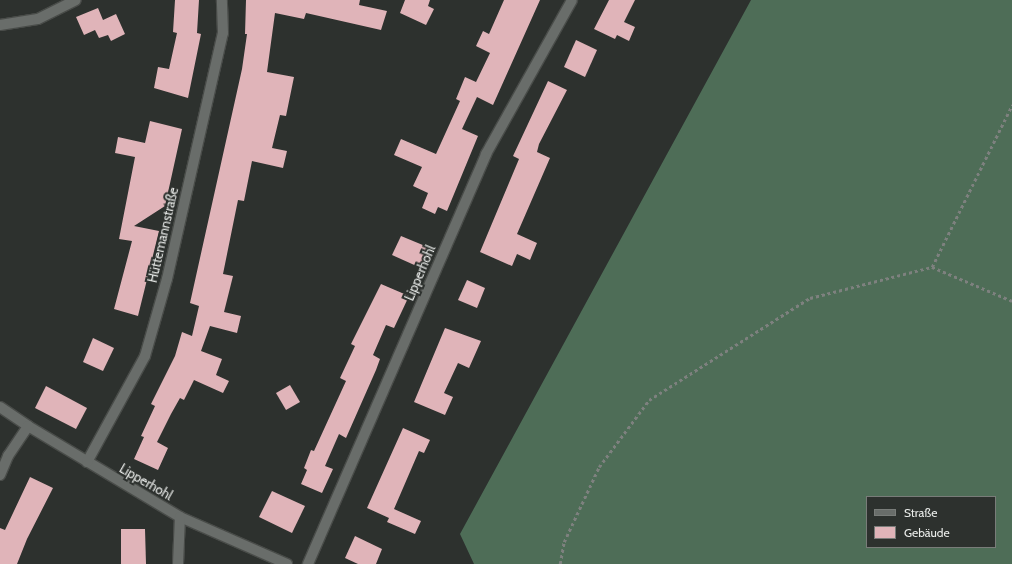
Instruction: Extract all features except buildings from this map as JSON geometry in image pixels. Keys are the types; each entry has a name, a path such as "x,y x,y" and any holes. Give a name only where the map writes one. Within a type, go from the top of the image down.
{"street":[{"path":"0,25 38,19 76,0"},
{"name":"Hüttemannstraße","path":"87,462 145,356 167,279 223,32 222,0"},
{"name":"Lipperhohl","path":"308,564 486,154 572,0"},
{"name":"Lipperhohl","path":"0,407 28,426 180,517 287,564"},
{"path":"0,475 8,456 28,426"},
{"path":"178,564 180,517"}],"path":[{"path":"932,267 1012,105"},
{"path":"560,564 564,542 599,467 649,400 810,298 932,267 1012,302"}],"green space":[{"path":"751,0 1012,0 1012,564 474,564 460,534"}]}
